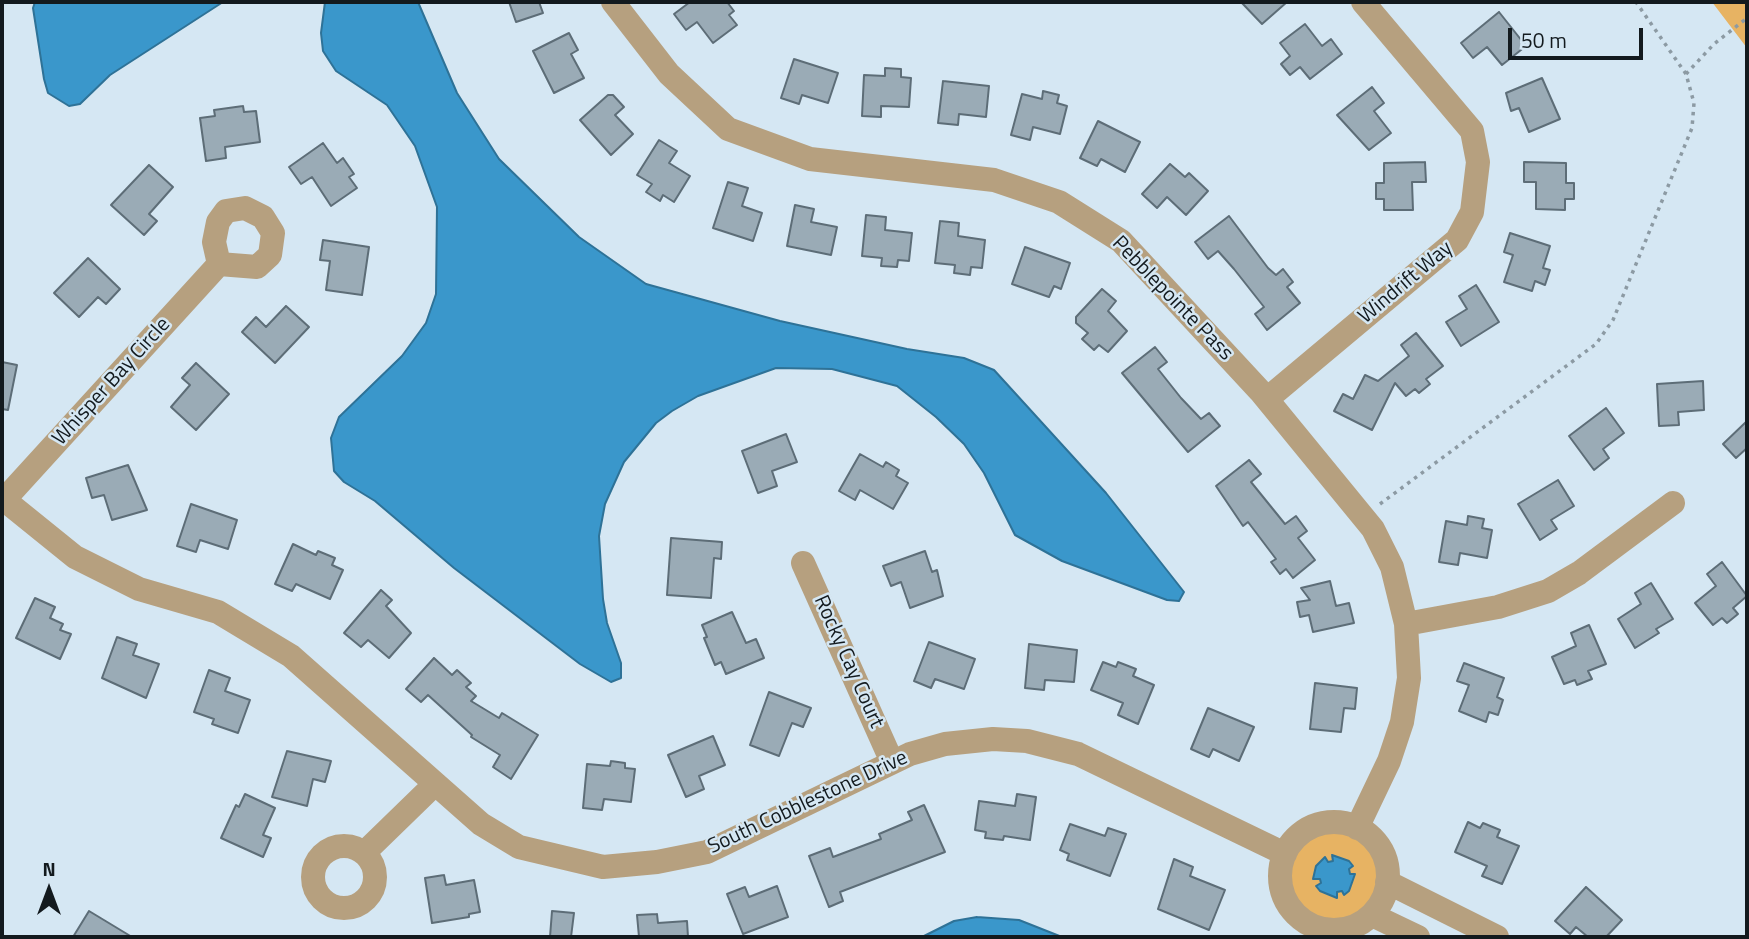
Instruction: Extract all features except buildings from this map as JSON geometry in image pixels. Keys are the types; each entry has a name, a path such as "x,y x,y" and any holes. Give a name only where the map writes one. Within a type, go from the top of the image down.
{"street":[{"name":"Pebblepointe Pass","path":"613,2 668,74 728,129 810,159 994,180 1059,202 1121,241 1267,400 1373,528 1392,567 1406,624 1409,678 1402,723 1390,761 1357,828"},
{"name":"Windrift Way","path":"1267,400 1457,240 1474,203 1478,162 1472,131 1363,2"},
{"name":"Whisper Bay Circle","path":"3,499 219,264"},
{"name":"South Cobblestone Drive","path":"3,499 75,557 139,589 218,612 291,656 481,824 519,846 603,867 657,862 707,852 892,762 929,748 971,740 1010,739 1043,744 1098,762 1285,854"},
{"path":"1406,624 1498,607 1548,591 1579,573 1673,503"},
{"name":"Rocky Cay Court","path":"803,563 892,762"},
{"path":"363,853 435,784"},
{"path":"1333,822 1357,828 1375,841 1382,852 1387,882 1383,899 1372,915 1348,928 1307,931 1283,895 1280,870 1285,854 1296,838 1312,827 1333,822"},
{"path":"1387,882 1497,937"},
{"path":"1372,915 1418,937"}],"path":[{"path":"1380,504 1596,344 1607,328 1692,128 1694,103 1686,74 1636,2"},
{"path":"1686,74 1714,44 1747,19"}],"shaded area":[{"path":"1712,2 1747,2 1747,48"},
{"path":"1334,832 1359,839 1371,851 1378,876 1371,901 1359,913 1334,920 1309,913 1297,901 1290,876 1297,851 1309,839"}],"water":[{"path":"35,2 223,2 110,75 80,104 69,106 48,93 33,8"},
{"path":"325,2 418,2 457,93 499,159 579,237 646,284 780,321 907,349 964,358 994,370 1106,493 1184,592 1179,601 1167,600 1062,561 1015,535 984,473 964,444 897,386 832,369 776,368 698,396 672,411 656,423 624,462 605,504 599,536 603,599 607,623 621,663 621,678 611,682 580,664 454,568 375,501 344,482 334,471 331,438 339,417 402,356 426,323 436,294 437,207 415,146 387,105 336,71 323,51 321,33"},
{"path":"1332,855 1349,861 1353,866 1349,869 1350,874 1355,874 1349,891 1344,895 1342,891 1337,892 1337,898 1320,891 1316,886 1321,883 1320,879 1313,879 1316,866 1325,857 1328,862 1333,861"},
{"path":"977,917 1019,920 1062,937 922,937 954,921"}]}
